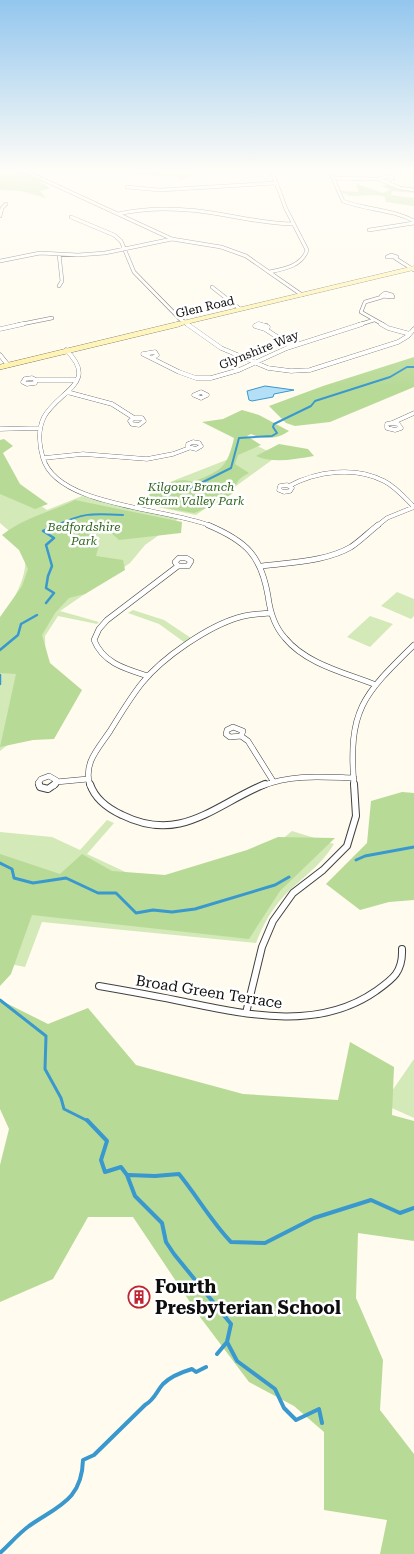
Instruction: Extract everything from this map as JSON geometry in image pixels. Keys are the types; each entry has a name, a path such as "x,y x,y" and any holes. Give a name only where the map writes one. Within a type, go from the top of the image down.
{"main road":[{"name":"Glen Road","path":"0,367 413,269"}],"street":[{"path":"121,242 134,272 184,322 222,348 256,363 284,371 310,370 398,342 414,329"},
{"path":"0,260 40,253 96,254 160,242"},
{"path":"185,242 234,251 246,256 302,295"},
{"path":"269,272 296,264 306,254 303,242"},
{"path":"59,254 62,280 60,286"},
{"path":"395,258 413,269"},
{"path":"212,287 240,309"},
{"path":"382,297 365,302 361,308 363,314 392,329 410,334"},
{"path":"0,329 52,318"},
{"name":"Glynshire Way","path":"154,357 178,373 204,378 234,373 291,346 374,320"},
{"path":"265,329 291,346"},
{"path":"66,350 79,366 80,372 77,380 47,412 39,428 46,467 50,473 70,489 103,500 204,523 242,542 252,551 262,566 270,613 279,631 292,645 313,658 376,685"},
{"path":"0,355 8,365"},
{"path":"201,392 204,378"},
{"path":"36,380 77,380"},
{"path":"67,392 101,400 130,414 134,418"},
{"path":"392,422 414,413"},
{"path":"0,429 39,428"},
{"path":"44,458 82,454 150,461 168,457 189,448"},
{"path":"262,566 320,558 338,553 351,547 387,518 414,507 389,484 375,477 362,474 342,473 314,476 297,481 289,486"},
{"path":"148,676 112,662 100,653 94,640 99,629 107,620 178,566"},
{"path":"270,613 253,614 231,620 181,651 148,676 90,759 88,779 98,798 111,808 142,823 171,827 184,826 202,820 245,792 273,781 304,777 354,778"},
{"path":"246,1013 262,946 273,921 294,893 323,870 347,846 356,816 352,738 355,722 365,698 414,645"},
{"path":"241,736 254,749 273,781"},
{"path":"56,782 88,779"},
{"name":"Broad Green Terrace","path":"99,986 272,1017 304,1017 330,1013 353,1005 374,994 397,974 404,964 402,949"}],"green space":[{"path":"414,357 414,387 330,422 295,426 286,423 269,406 323,386"},
{"name":"Kilgour Branch Stream Valley Park","path":"242,410 259,415 289,431 280,436 270,438 251,434 247,436 261,445 238,455 235,464 249,473 239,480 235,492 214,505 194,513 138,503 164,485 185,480 193,482 221,467 229,456 234,438 202,422 223,419"},
{"name":"Kilgour Branch Stream Valley Park","path":"240,438 270,452 276,457 196,515 138,503 165,484 234,457"},
{"path":"4,439 13,446 3,453 20,484 48,504 35,509 0,494 0,440"},
{"path":"279,444 308,449 314,456 270,460 256,456"},
{"name":"Bedfordshire Park","path":"0,453 19,490 47,510 82,496 178,519 145,545 130,563 60,611 99,622 97,624 58,616 45,636 46,669 76,690 0,751 0,620 20,586 25,567 25,557 19,541 0,523"},
{"name":"Bedfordshire Park","path":"75,500 182,522 181,533 119,540 107,529 94,532 99,545 96,556 123,560 125,570 85,594 69,598 55,613 42,635 50,663 82,690 54,739 33,740 0,747 16,674 0,673 0,617 22,586 28,569 19,550 2,535 28,520"},
{"path":"397,592 414,599 414,616 411,619 381,606"},
{"path":"133,610 164,620 191,638 184,642 159,624 128,613"},
{"path":"370,616 393,624 370,647 347,637"},
{"path":"402,792 414,793 414,900 389,902 360,910 326,884 367,843 371,801"},
{"path":"107,820 114,823 87,854 166,891 273,847 292,831 334,844 317,865 279,901 256,943 42,922 25,967 0,962 0,832 52,837 80,850"},
{"path":"278,837 335,838 280,891 249,939 32,915 11,974 0,986 0,854 60,874 82,854 112,871 165,875 247,850"},
{"path":"0,1000 48,1024 88,1008 136,1065 243,1094 338,1100 350,1042 394,1067 392,1115 414,1121 414,1241 358,1233 356,1298 383,1360 380,1410 414,1454 414,1554 380,1554 387,1520 324,1510 324,1432 294,1406 249,1382 200,1317 133,1217 88,1217 53,1279 0,1302 0,1165 9,1129 0,1109"},
{"path":"414,1059 414,1118 383,1104"}],"water":[{"path":"265,386 294,390 274,394 273,397 249,400 247,391"}],"waterway":[{"path":"151,505 155,500 165,498 167,491 191,488 231,468 239,438 272,436 277,433 273,427 274,424 311,406 315,401 390,377 407,367 414,367"},
{"path":"54,526 87,515 123,515"},
{"path":"46,603 54,593 46,588 52,566 46,545 54,538 43,531 57,525"},
{"path":"0,650 18,635 21,624 37,615"},
{"path":"0,675 0,684"},
{"path":"356,860 365,856 414,847"},
{"path":"0,863 12,869 14,878 33,883 66,878 98,893 116,893 136,913 153,910 172,912 195,909 275,885 289,877"},
{"path":"0,1000 46,1036 45,1069 61,1098 64,1109 88,1121"},
{"path":"88,1121 107,1141 101,1160 105,1172 121,1167 127,1175 135,1196 162,1223 166,1242 174,1254 231,1324 227,1342"},
{"path":"128,1175 155,1176 179,1174 231,1242 265,1243 314,1218 371,1200 400,1213 414,1208"},
{"path":"217,1354 227,1342"},
{"path":"227,1342 237,1361 275,1389 284,1408 296,1420 319,1409 322,1423"},
{"path":"0,1553 25,1529 59,1507 73,1493 82,1474 83,1460 94,1455 151,1400 163,1384 181,1373 192,1369 196,1372 206,1367"}],"place":[{"name":"Fourth Presbyterian School","path":"139,1297"}]}
